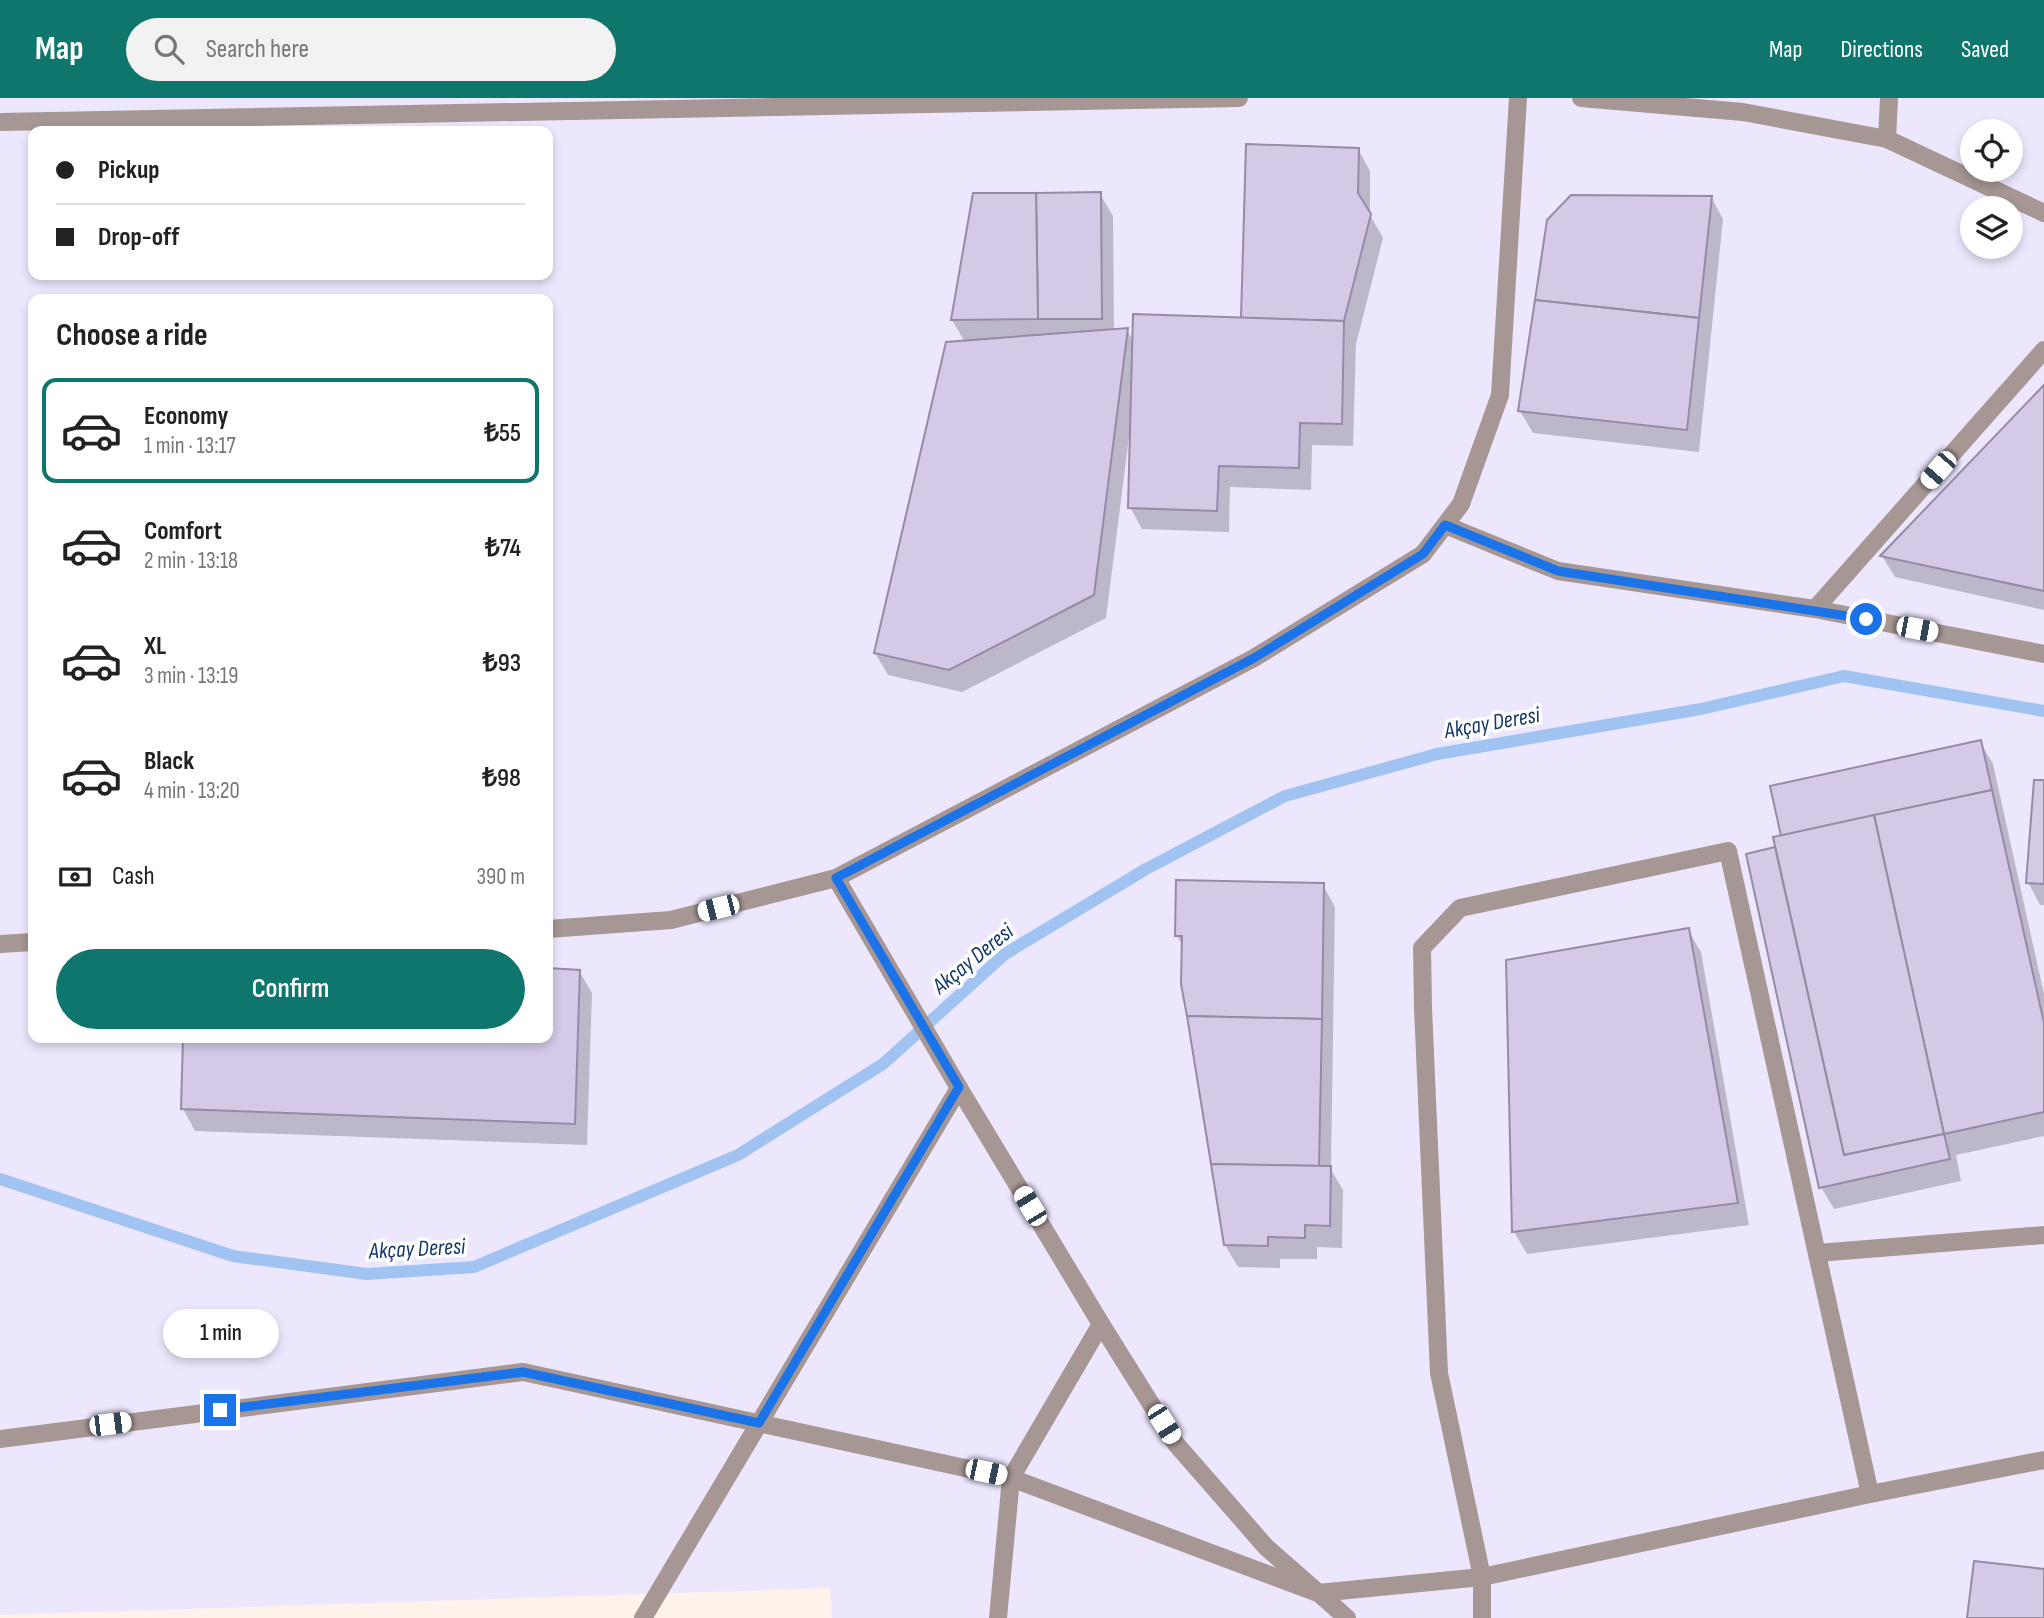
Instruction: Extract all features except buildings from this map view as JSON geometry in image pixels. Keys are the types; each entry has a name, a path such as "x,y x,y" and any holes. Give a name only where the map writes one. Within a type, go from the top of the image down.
{"street":[{"path":"0,122 865,102 1239,98"},
{"path":"553,929 671,920 836,878 1254,658 1423,554 1461,504 1500,395 1518,98"},
{"path":"1581,98 1743,112 1887,139 2044,213"},
{"path":"1887,139 1889,98"},
{"path":"1815,610 2044,350"},
{"path":"1445,525 1558,571 1815,610 2044,654"},
{"path":"1482,1618 1482,1577 1439,1373 1423,1009 1422,948 1460,908 1728,851 1870,1494"},
{"path":"836,878 1101,1324 1177,1444 1266,1547 1348,1618"},
{"path":"0,944 28,942"},
{"path":"643,1618 959,1087"},
{"path":"1816,1253 2044,1236"},
{"path":"998,1618 1011,1478 1101,1324"},
{"path":"0,1439 523,1372 1011,1478 1318,1593 1482,1577 1870,1494 2044,1460"}],"shaded area":[{"path":"0,98 2044,98 2044,1618 832,1618 830,1588 0,1615"}],"waterway":[{"name":"Akçay Deresi","path":"0,1179 233,1256 367,1274 474,1267 738,1155 883,1064 1005,954 1146,869 1285,796 1437,754 1701,709 1844,676 2044,711"}],"route":[{"path":"220,1410 523,1372 759,1423 959,1087 836,878 1254,658 1423,554 1445,525 1558,571 1866,619"}]}
